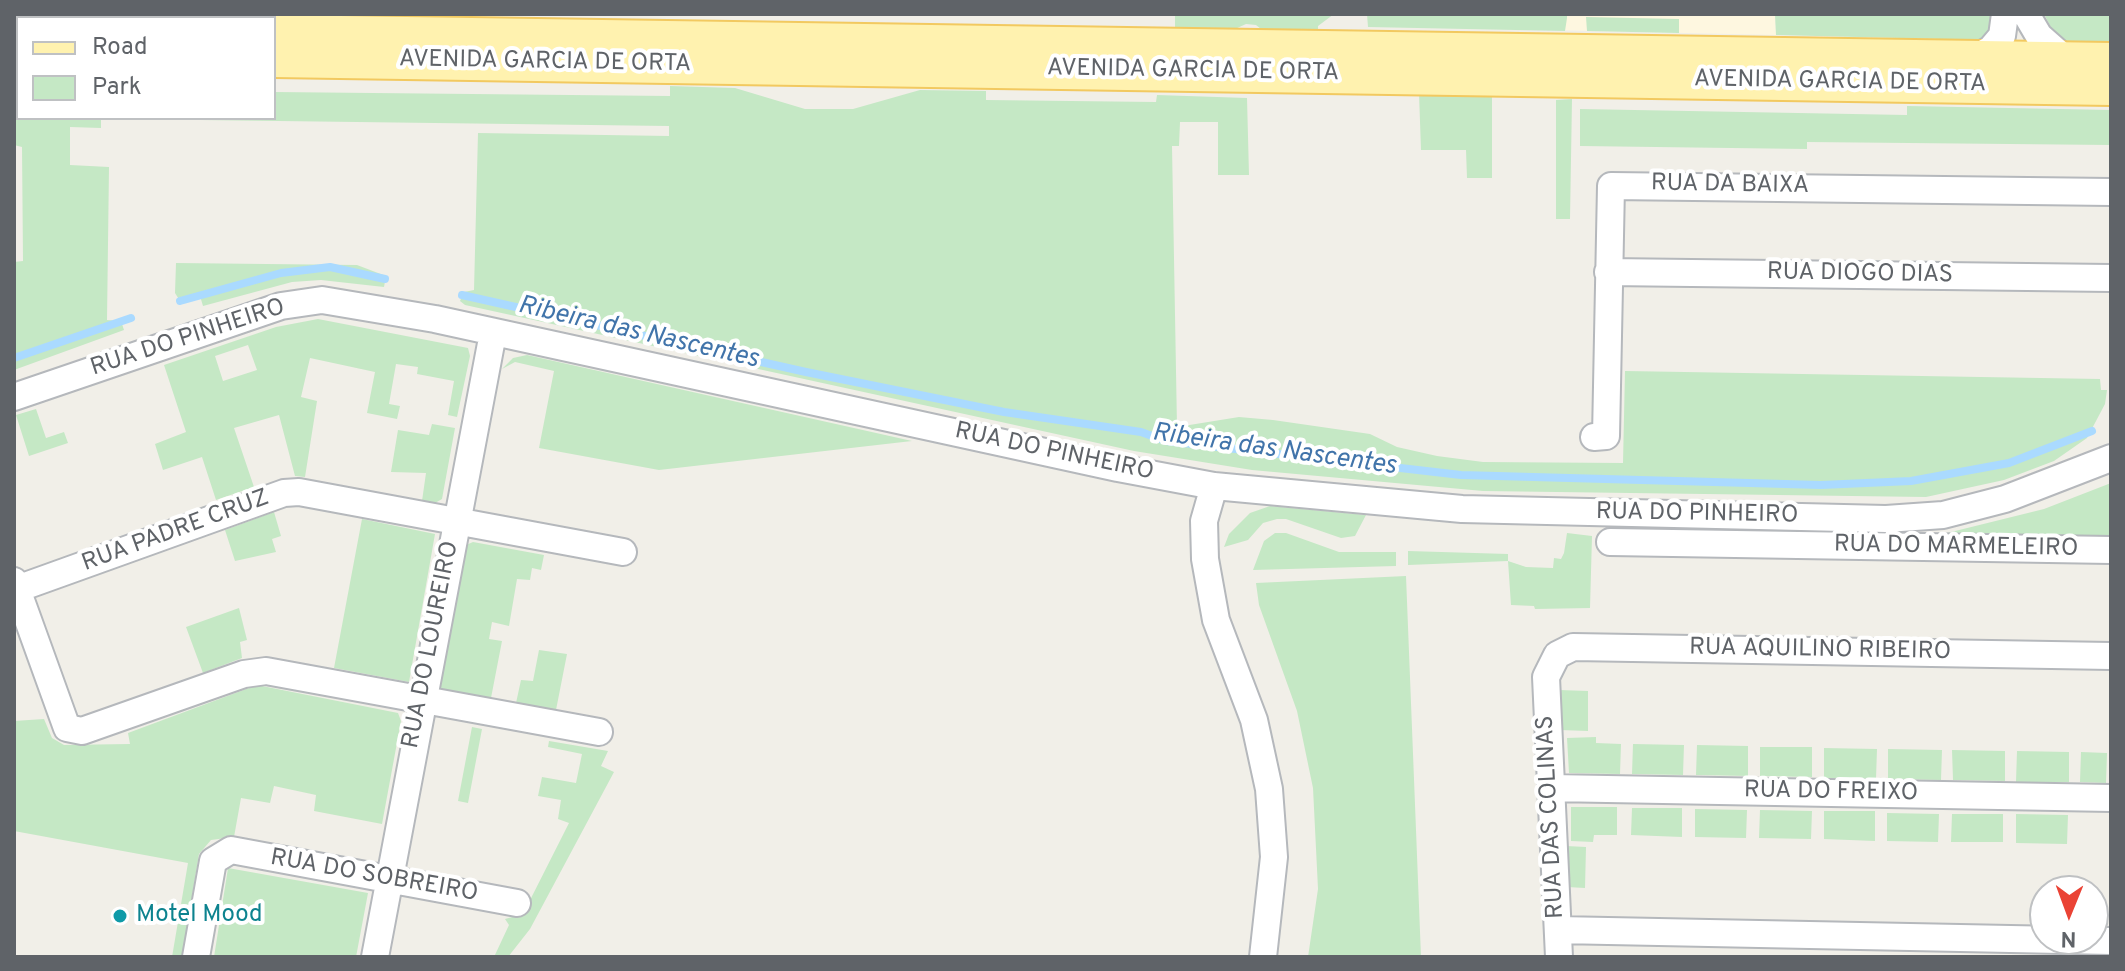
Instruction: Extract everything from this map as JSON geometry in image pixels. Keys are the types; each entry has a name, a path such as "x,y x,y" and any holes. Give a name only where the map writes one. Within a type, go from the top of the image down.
{"main road":[{"name":"AVENIDA GARCIA DE ORTA","path":"276,32 2111,60"},
{"name":"AVENIDA GARCIA DE ORTA","path":"276,60 2111,88"}],"street":[{"path":"1975,58 1991,49 2002,36 2005,14"},
{"path":"2026,14 2039,36 2065,59"},
{"name":"RUA DA BAIXA","path":"1594,437 1606,436 1611,186 2111,192"},
{"name":"RUA DIOGO DIAS","path":"1608,272 2111,278"},
{"name":"RUA DO PINHEIRO","path":"14,397 281,306 322,300 493,333 1214,486 1462,509 1886,519 1943,515 1980,505 2111,458"},
{"name":"RUA DO LOUREIRO","path":"375,957 455,520 493,333"},
{"path":"2085,469 2111,435"},
{"path":"1214,486 1204,521 1205,559 1216,620 1254,720 1269,789 1274,857 1263,957"},
{"name":"RUA PADRE CRUZ","path":"15,587 284,493 299,492 623,552"},
{"name":"RUA DO MARMELEIRO","path":"1610,542 2111,550"},
{"path":"15,587 67,728 82,731 244,674 266,671 599,732"},
{"name":"RUA AQUILINO RIBEIRO","path":"1546,677 1557,655 1573,647 2111,656"},
{"name":"RUA DAS COLINAS","path":"1546,677 1559,957"},
{"name":"RUA DO FREIXO","path":"1551,788 2111,798"},
{"name":"RUA DO SOBREIRO","path":"196,957 213,861 231,850 517,903"},
{"path":"1558,930 2111,941"}],"shaded area":[{"path":"1548,14 1775,14 1776,35 1549,30"}],"green space":[{"path":"1175,14 1334,14 1318,26 1318,30 1261,29 1246,24 1235,29 1175,28"},
{"path":"1367,14 1567,14 1567,18 1565,31 1368,27"},
{"path":"1775,14 1996,14 1993,27 1982,40 1776,35"},
{"path":"2044,14 2111,14 2111,45 2066,44 2057,39"},
{"path":"1586,17 1679,19 1679,33 1587,31"},
{"path":"670,86 735,88 805,109 853,109 920,90 986,91 986,100 1156,102 1157,95 1247,98 1249,175 1218,175 1218,122 1180,122 1179,146 1172,146 1177,427 1239,417 1370,434 1397,447 1483,462 1623,463 1625,371 2100,379 2101,390 2107,390 2105,404 2087,438 2054,461 2004,480 1926,497 1483,491 1252,470 1134,451 465,305 460,301 464,292 474,290 478,133 669,136 669,126 200,120 276,120 276,92 670,96"},
{"path":"14,89 16,120 101,120 101,128 70,127 70,165 109,167 107,320 121,321 124,330 14,370 14,262 23,261 22,147 14,145"},
{"path":"1419,93 1492,94 1492,178 1467,178 1466,150 1421,150"},
{"path":"1572,99 1570,219 1556,219 1556,100"},
{"path":"1907,106 2111,110 2111,145 1807,142 1807,149 1580,146 1580,109 1907,115"},
{"path":"176,263 357,265 386,276 384,287 321,280 292,282 203,306 200,296 180,301 175,293"},
{"path":"318,319 468,348 470,356 457,417 448,415 454,381 417,374 418,367 396,364 389,404 400,406 397,419 367,413 375,372 310,358 301,397 317,401 305,477 295,476 279,415 234,428 254,487 216,500 202,457 163,470 155,444 186,432 164,365 276,327","holes":["248,345 257,370 223,381 215,356"]},
{"path":"527,355 912,441 659,470 539,448 554,371 515,362 502,369 513,358"},
{"path":"36,409 46,438 64,432 68,443 29,456 16,415"},
{"path":"432,424 455,428 442,499 435,503 422,501 426,473 391,472 398,430 429,435"},
{"path":"2111,483 2111,541 1943,534 2044,509"},
{"path":"1270,506 1366,515 1355,536 1341,538 1286,519 1277,519 1263,523 1248,540 1224,547 1229,534 1250,513"},
{"path":"274,512 281,536 272,539 276,552 235,561 225,530"},
{"path":"362,519 435,534 409,682 334,668"},
{"path":"1275,533 1286,533 1339,552 1396,552 1396,566 1253,570 1264,541"},
{"path":"1567,533 1592,536 1590,608 1535,609 1534,606 1511,605 1508,561 1526,567 1553,568 1554,558 1561,559 1564,553"},
{"path":"473,542 544,555 541,570 532,568 530,580 517,579 509,626 492,622 489,639 502,641 491,698 439,689 466,545"},
{"path":"1408,551 1508,554 1508,561 1408,565"},
{"path":"1406,576 1421,957 1308,957 1318,889 1313,788 1297,711 1259,605 1256,583"},
{"path":"239,608 247,640 240,642 242,658 203,673 186,627"},
{"path":"539,650 567,654 556,710 516,703 521,680 533,681"},
{"path":"257,685 398,713 401,721 382,824 314,811 316,795 274,786 270,803 241,798 234,837 211,840 199,854 182,957 172,957 188,863 14,831 14,721 44,719 52,738 64,745 130,744 128,733"},
{"path":"1559,690 1588,691 1588,731 1560,730"},
{"path":"472,727 482,729 468,803 458,801"},
{"path":"1596,737 1596,743 1621,744 1620,774 1569,773 1567,738"},
{"path":"549,741 608,751 601,766 614,772 530,929 508,957 494,957 509,925 505,919 523,914 569,823 558,819 561,800 538,796 542,777 576,783 582,754 548,747"},
{"path":"1633,744 1684,745 1683,775 1632,774"},
{"path":"1697,745 1748,746 1748,776 1696,775"},
{"path":"1760,747 1812,747 1812,777 1760,776"},
{"path":"1824,748 1877,749 1876,779 1824,778"},
{"path":"1888,749 1942,750 1941,780 1888,779"},
{"path":"1952,750 2005,751 2005,781 1953,780"},
{"path":"2017,751 2069,752 2069,782 2016,782"},
{"path":"2081,752 2107,753 2106,783 2080,782"},
{"path":"1571,807 1617,807 1617,835 1594,835 1593,842 1571,841"},
{"path":"1632,808 1682,808 1682,837 1631,835"},
{"path":"1695,809 1747,810 1746,838 1695,837"},
{"path":"1760,810 1812,811 1811,839 1759,838"},
{"path":"1824,811 1875,811 1875,841 1824,839"},
{"path":"1887,813 1939,814 1938,842 1887,841"},
{"path":"1952,814 2003,814 2003,842 1951,842"},
{"path":"2016,814 2068,815 2067,844 2016,843"},
{"path":"1566,846 1586,847 1585,888 1567,887"},
{"path":"228,868 368,893 356,957 214,957"}],"waterway":[{"name":"Ribeira das Nascentes","path":"180,301 281,273 330,267 385,279"},
{"name":"Ribeira das Nascentes","path":"462,295 806,372 1004,412 1141,432 1166,441 1461,475 1821,485 1911,481 2009,463 2092,431"},
{"name":"Ribeira das Nascentes","path":"14,358 131,318"}],"place":[{"name":"Motel Mood","path":"120,916"}]}
